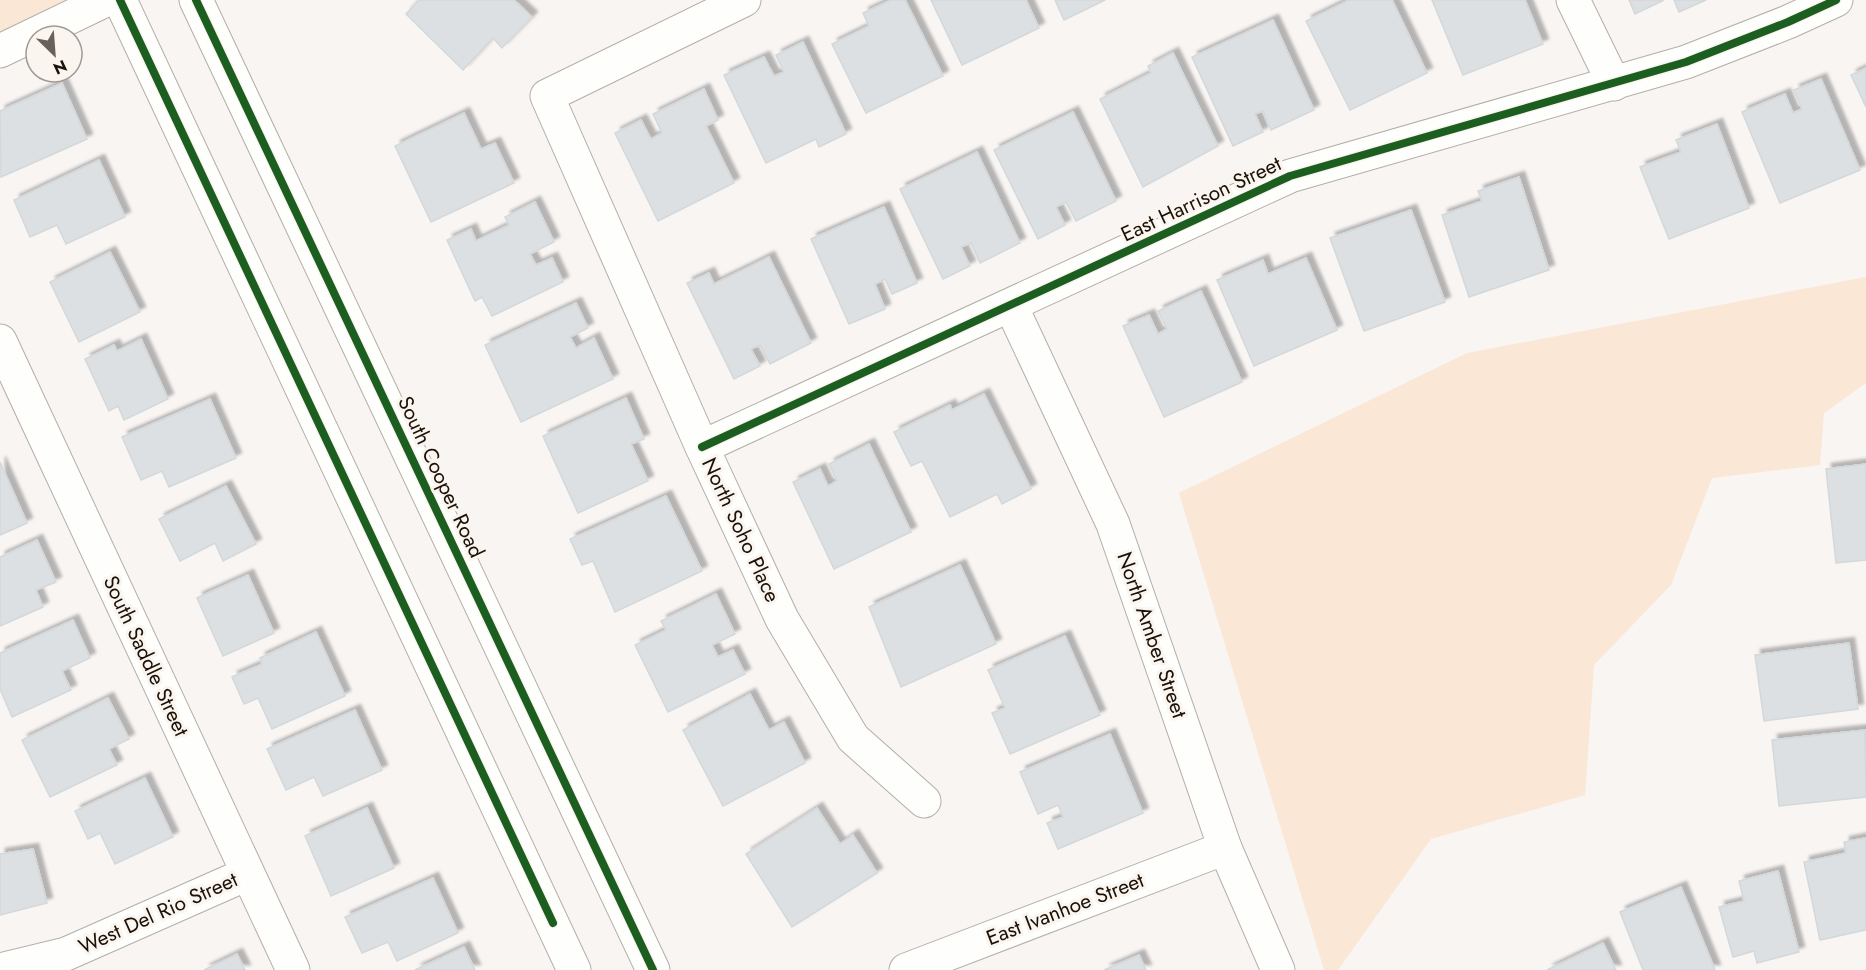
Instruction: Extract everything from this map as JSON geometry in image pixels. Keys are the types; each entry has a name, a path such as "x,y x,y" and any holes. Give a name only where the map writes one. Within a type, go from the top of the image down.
{"street":[{"path":"0,51 106,0"},
{"path":"120,0 574,970"},
{"name":"South Cooper Road","path":"196,0 653,970"},
{"name":"North Soho Place","path":"744,0 547,96 702,447 783,619 853,738 924,801"},
{"path":"1574,0 1614,84"},
{"name":"East Harrison Street","path":"702,447 1290,176 1686,62 1788,22 1836,0"},
{"name":"North Amber Street","path":"1011,306 1113,524 1225,848 1278,970"},
{"name":"South Saddle Street","path":"0,341 293,970"},
{"name":"East Ivanhoe Street","path":"906,970 1225,848"},
{"name":"West Del Rio Street","path":"0,970 66,954 247,874"}],"shaded area":[{"path":"0,0 106,0 56,24 24,24 24,39 0,51"},
{"path":"1866,277 1866,383 1824,413 1820,465 1712,478 1671,585 1594,665 1585,795 1431,839 1338,970 1324,970 1179,493 1467,353"}],"building":[{"path":"419,0 514,0 532,17 502,48 493,38 463,70 406,14"},
{"path":"891,0 905,0 943,76 866,113 832,44 869,26 863,13"},
{"path":"931,0 1026,0 1039,28 962,65"},
{"path":"1055,0 1105,0 1064,20"},
{"path":"1349,0 1392,0 1427,73 1350,110 1306,21"},
{"path":"1432,0 1525,0 1543,44 1463,75"},
{"path":"1629,0 1664,0 1635,14"},
{"path":"1674,0 1706,0 1679,12"},
{"path":"1273,20 1314,110 1271,130 1263,111 1255,114 1263,132 1233,146 1192,57"},
{"path":"803,42 846,134 819,147 816,139 766,163 724,75 764,57 774,76 784,72 776,55"},
{"path":"1173,53 1218,146 1143,187 1100,99 1151,73 1148,66"},
{"path":"1866,68 1866,107 1851,75"},
{"path":"1821,79 1860,170 1780,203 1742,112 1785,94 1793,113 1802,109 1794,90"},
{"path":"62,84 87,139 1,177 0,111"},
{"path":"704,89 718,120 706,126 734,183 658,221 615,133 641,120 651,139 662,133 653,114"},
{"path":"1073,112 1116,201 1076,221 1066,202 1056,207 1065,225 1038,239 994,150"},
{"path":"464,113 481,149 495,143 514,183 431,222 395,146"},
{"path":"1717,124 1749,208 1669,239 1640,167 1681,152 1676,140"},
{"path":"977,152 1020,243 980,263 971,243 961,247 970,266 943,279 900,189"},
{"path":"99,160 125,217 66,244 57,225 30,237 14,200"},
{"path":"1519,177 1549,270 1469,297 1442,215 1482,201 1478,191"},
{"path":"535,202 554,242 530,254 536,265 552,258 563,282 492,316 482,297 475,301 447,240 471,229 476,241 509,225 505,217"},
{"path":"884,207 917,283 892,294 885,279 875,284 885,309 849,324 811,239"},
{"path":"1411,210 1445,302 1364,331 1330,238"},
{"path":"110,252 140,312 79,342 50,282"},
{"path":"769,257 811,343 770,364 760,345 751,349 760,366 734,379 687,283 709,273 714,284"},
{"path":"1306,258 1337,330 1254,366 1217,280 1263,260 1268,274"},
{"path":"1201,291 1242,382 1164,417 1123,326 1149,315 1158,334 1167,329 1158,311"},
{"path":"576,303 588,328 570,337 576,348 594,338 613,379 521,422 485,345"},
{"path":"141,339 168,399 124,420 118,406 109,411 85,359 114,345 117,351"},
{"path":"984,394 1031,489 1002,504 997,494 950,517 922,461 911,466 894,432 950,405 952,410"},
{"path":"626,398 644,439 631,444 648,481 578,513 543,436"},
{"path":"210,399 236,458 169,487 162,471 141,480 122,437"},
{"path":"869,444 911,532 834,569 793,482 820,469 828,486 837,481 829,464"},
{"path":"0,462 27,523 0,535"},
{"path":"1866,464 1866,560 1836,563 1826,469"},
{"path":"226,486 256,544 223,561 215,543 180,561 159,519"},
{"path":"666,496 702,571 615,612 593,561 582,565 570,539"},
{"path":"37,540 56,582 36,590 43,607 0,626 0,557"},
{"path":"960,565 996,644 901,687 869,607"},
{"path":"248,575 274,633 223,656 197,598"},
{"path":"716,594 735,634 712,645 718,657 733,650 745,674 668,712 635,645 666,630 661,621"},
{"path":"73,620 90,658 62,671 71,690 12,717 0,689 0,653"},
{"path":"316,632 345,696 272,729 258,698 244,704 232,677 262,664 260,658"},
{"path":"1065,636 1100,715 1010,754 992,713 1005,708 988,670"},
{"path":"1849,643 1858,709 1764,721 1755,655"},
{"path":"750,694 769,730 784,722 805,763 723,806 683,730"},
{"path":"108,698 129,739 109,749 117,765 50,797 22,740"},
{"path":"355,710 382,770 323,796 314,777 286,790 267,749"},
{"path":"1865,730 1866,797 1779,806 1772,740"},
{"path":"1110,734 1143,813 1058,849 1047,823 1063,817 1058,805 1038,814 1020,772"},
{"path":"145,778 173,837 115,864 100,833 88,839 75,811"},
{"path":"367,808 394,868 331,896 305,836"},
{"path":"817,808 840,844 853,835 877,873 792,927 746,854"},
{"path":"1866,838 1866,930 1820,940 1804,862 1846,853 1844,842"},
{"path":"33,849 47,903 0,915 0,854"},
{"path":"1778,871 1799,952 1757,963 1754,951 1733,957 1719,907 1744,901 1739,881"},
{"path":"433,878 458,933 397,961 388,942 362,953 345,917"},
{"path":"1681,887 1715,970 1643,970 1620,912"},
{"path":"1603,943 1616,970 1547,970"},
{"path":"464,947 475,970 415,970"},
{"path":"237,954 245,970 204,970"},
{"path":"1139,955 1146,970 1104,970"}],"cycle path":[{"path":"120,0 553,923"},
{"path":"196,0 653,970"},
{"path":"702,447 1290,176 1686,62 1788,22 1836,0"}]}
